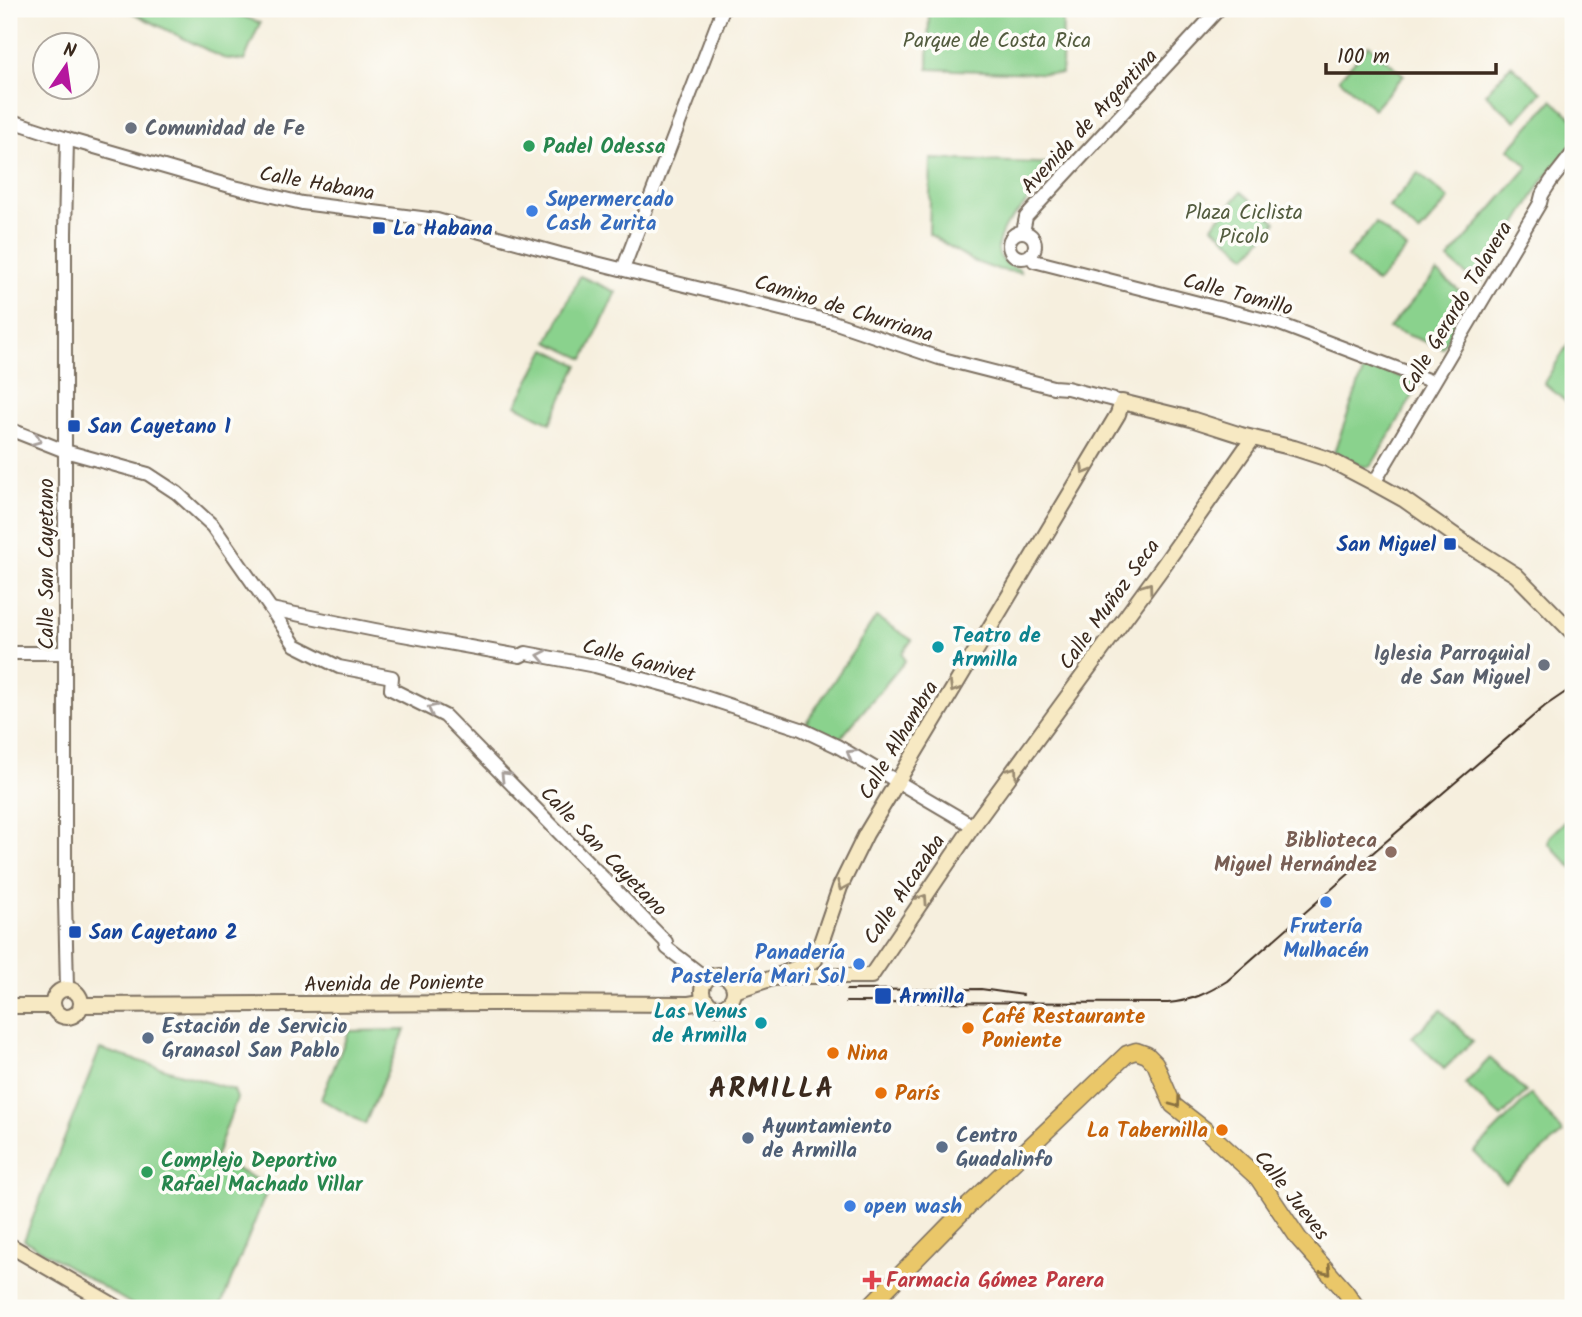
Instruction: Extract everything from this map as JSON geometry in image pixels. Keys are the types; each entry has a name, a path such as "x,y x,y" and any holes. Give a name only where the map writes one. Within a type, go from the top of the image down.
{"main road":[{"name":"Camino de Churriana","path":"1121,406 1191,419 1328,459 1403,499 1516,575 1573,633"},
{"name":"Camino de Churriana","path":"1121,406 1167,422 1220,429"},
{"name":"Calle Alhambra","path":"773,978 815,960 840,887 866,834 1121,406"},
{"name":"Calle Muñoz Seca","path":"973,826 1253,439"},
{"name":"Calle Alcazaba","path":"773,978 871,976 973,826"},
{"path":"724,976 732,982 734,991 732,998 723,1006 716,1006 707,1001 702,991 707,979 724,976"},
{"path":"734,991 773,978"},
{"path":"67,989 79,996 81,1005 77,1013 69,1018 60,1016 52,1006 52,1001 59,991 67,989"},
{"name":"Avenida de Poniente","path":"81,1005 689,1004 707,1001"},
{"path":"9,1006 52,1006"},
{"name":"Calle Jueves","path":"868,1308 970,1205 1127,1054 1136,1051 1147,1055 1155,1063 1173,1105 1209,1133 1258,1178 1299,1240 1357,1308"},
{"path":"9,1245 118,1308"}],"street":[{"path":"623,269 723,9"},
{"name":"Avenida de Argentina","path":"1023,232 1026,217 1219,9"},
{"name":"Calle Habana","path":"9,120 229,186 302,204 437,220 623,269"},
{"name":"Calle San Cayetano","path":"67,139 67,989"},
{"name":"Calle Gerardo Talavera","path":"1374,483 1540,203 1542,195 1573,153"},
{"path":"1023,232 1034,239 1035,247 1031,255 1019,258 1010,250 1010,241 1015,234 1023,232"},
{"name":"Calle Tomillo","path":"1031,255 1034,261 1277,323 1433,382"},
{"name":"Camino de Churriana","path":"623,269 834,322 939,358 1066,388 1121,406"},
{"path":"9,429 65,451 148,474 177,493 212,526 271,608"},
{"name":"Calle San Cayetano","path":"271,608 295,645 339,667 391,677 391,689 445,716 666,942 667,948 707,979"},
{"name":"Calle Ganivet","path":"271,608 520,656 526,653 575,662 680,689 801,729 833,743 973,826"},
{"path":"9,653 65,653"}],"green space":[{"path":"125,9 225,9 260,23 244,61 223,58"},
{"name":"Parque de Costa Rica","path":"929,9 1063,9 1062,74 928,69"},
{"path":"1369,45 1404,75 1374,109 1339,79"},
{"path":"1511,65 1542,92 1516,121 1485,94"},
{"path":"1552,100 1573,119 1573,143 1543,180 1479,286 1448,259 1528,167 1509,149"},
{"path":"931,159 1062,164 1001,233 998,252 1001,258 1021,273 995,269 973,261 929,234"},
{"path":"1418,173 1449,199 1419,233 1389,207"},
{"name":"Plaza Ciclista Picolo","path":"1241,192 1276,222 1247,256 1212,226"},
{"path":"1376,223 1407,249 1377,283 1347,257"},
{"path":"1437,272 1470,300 1442,348 1389,328"},
{"path":"580,276 616,292 584,359 548,342"},
{"path":"1573,336 1573,408 1544,383"},
{"path":"546,349 578,365 550,423 516,405"},
{"path":"1366,364 1420,384 1369,467 1361,466 1334,452"},
{"path":"876,617 912,640 902,653 905,661 839,740 805,724"},
{"path":"1564,822 1573,832 1573,869 1548,843 1549,837"},
{"path":"1441,1010 1473,1041 1444,1069 1412,1037"},
{"path":"405,1030 365,1124 321,1099 349,1031"},
{"name":"Complejo Deportivo Rafael Machado Villar","path":"100,1049 234,1090 237,1098 215,1158 269,1186 220,1308 138,1308 24,1240"},
{"path":"1490,1058 1526,1092 1501,1117 1465,1084"},
{"path":"1531,1094 1563,1133 1505,1183 1474,1152"}],"tram line":[{"path":"846,1002 1168,1003 1206,993 1227,981 1545,706 1573,687"},
{"path":"846,990 981,989 1023,995"}],"place":[{"name":"Comunidad de Fe","path":"131,128"},
{"name":"Padel Odessa","path":"529,146"},
{"name":"Supermercado Cash Zurita","path":"532,211"},
{"name":"La Habana","path":"379,228"},
{"name":"San Cayetano 1","path":"74,426"},
{"name":"San Miguel","path":"1450,544"},
{"name":"Teatro de Armilla","path":"938,647"},
{"name":"Iglesia Parroquial de San Miguel","path":"1544,665"},
{"name":"Biblioteca Miguel Hernández","path":"1391,852"},
{"name":"Frutería Mulhacén","path":"1326,902"},
{"name":"San Cayetano 2","path":"75,932"},
{"name":"Panadería Pastelería Mari Sol","path":"859,964"},
{"name":"Armilla","path":"883,996"},
{"name":"Las Venus de Armilla","path":"761,1023"},
{"name":"Café Restaurante Poniente","path":"968,1028"},
{"name":"Estación de Servicio Granasol San Pablo","path":"148,1038"},
{"name":"Nina","path":"833,1053"},
{"name":"París","path":"881,1093"},
{"name":"La Tabernilla","path":"1222,1130"},
{"name":"Ayuntamiento de Armilla","path":"748,1138"},
{"name":"Centro Guadalinfo","path":"942,1147"},
{"name":"Complejo Deportivo Rafael Machado Villar","path":"147,1172"},
{"name":"open wash","path":"850,1206"},
{"name":"Farmacia Gómez Parera","path":"872,1280"}],"district":[{"name":"ARMILLA","path":"772,1087"}]}
